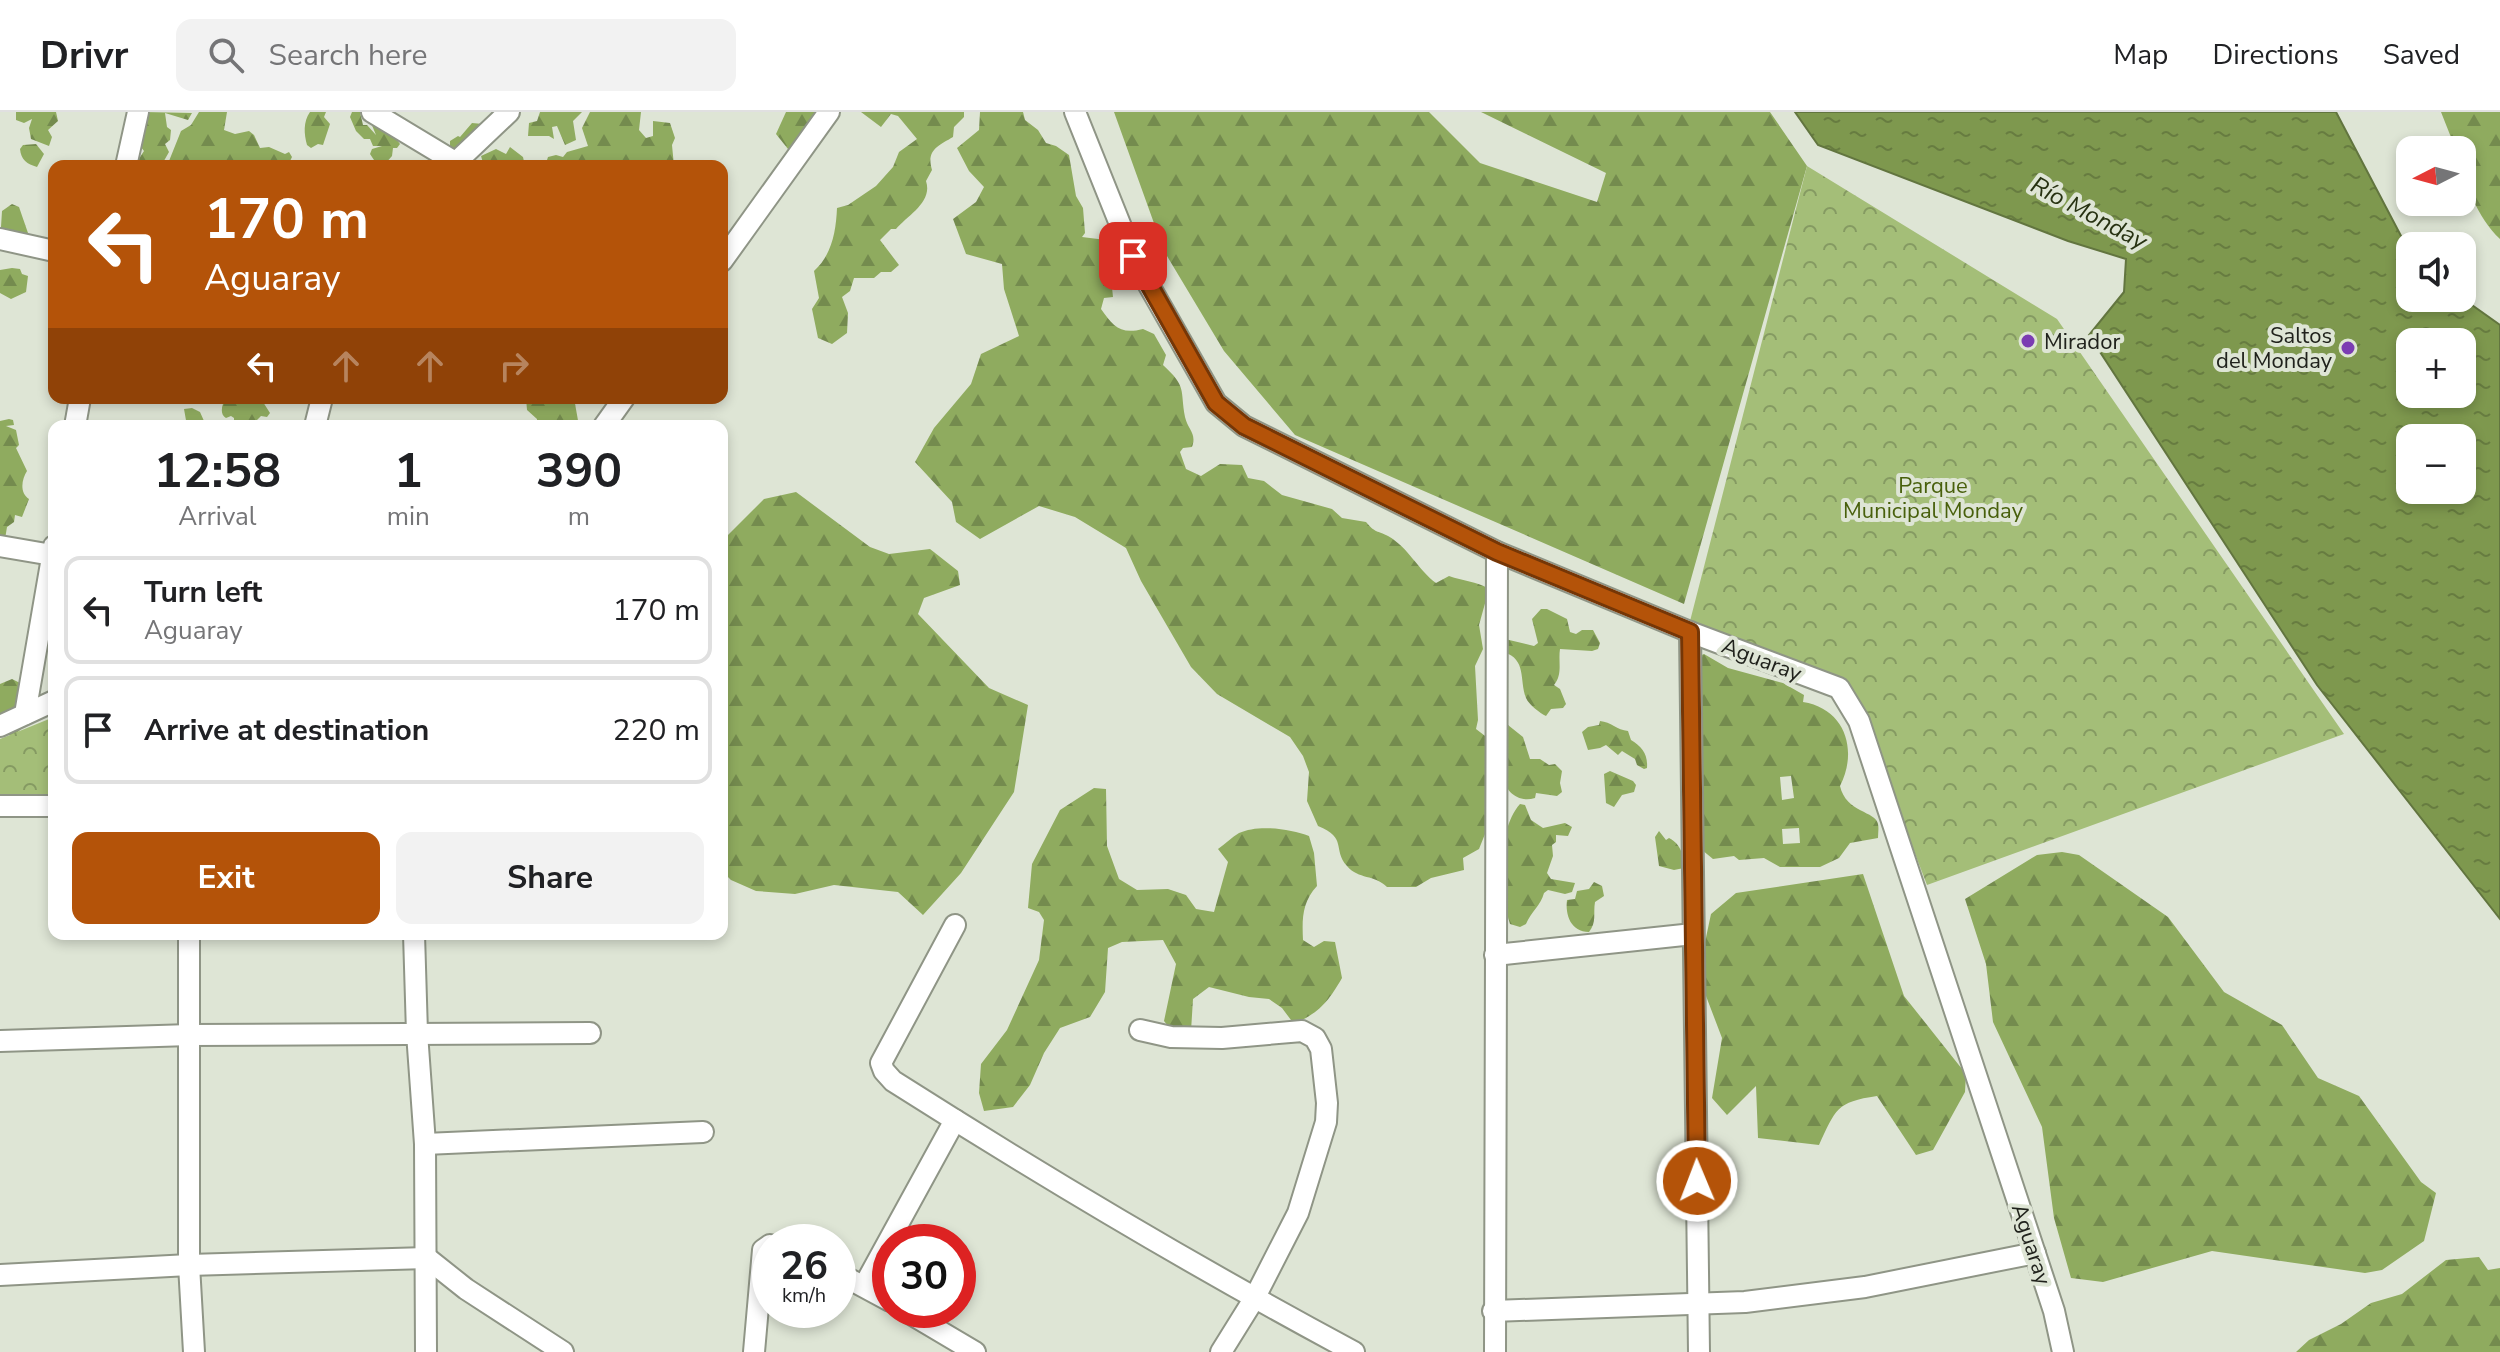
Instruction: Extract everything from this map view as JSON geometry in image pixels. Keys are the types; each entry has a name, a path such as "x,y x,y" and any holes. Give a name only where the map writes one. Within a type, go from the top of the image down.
{"street":[{"path":"127,160 138,112"},
{"path":"372,112 447,160"},
{"path":"457,160 509,112"},
{"path":"728,253 829,112"},
{"name":"Aguaray","path":"1075,112 1134,259 1216,403 1244,426 1497,552 1690,632 1839,688 1859,721 2054,1311 2063,1352"},
{"path":"0,239 48,250"},
{"path":"0,546 48,550"},
{"path":"1495,1352 1497,552"},
{"path":"25,714 48,579"},
{"path":"1690,632 1699,1352"},
{"path":"0,726 48,704"},
{"path":"0,806 48,806"},
{"path":"955,925 881,1063 893,1081 1057,1185 1254,1299 1354,1352"},
{"path":"1495,955 1693,934"},
{"path":"189,940 189,1265 194,1352"},
{"path":"414,940 425,1144 426,1352"},
{"path":"1140,1030 1171,1037 1222,1038 1302,1031 1315,1038 1321,1049 1327,1103 1322,1140 1298,1213 1254,1299 1221,1352"},
{"path":"0,1041 190,1035 590,1033"},
{"path":"864,1286 955,1120"},
{"path":"425,1144 703,1132"},
{"path":"1493,1311 1745,1302 1865,1287 2035,1253"},
{"path":"0,1275 189,1265 427,1258 466,1289 563,1352"},
{"path":"856,1282 872,1291"},
{"path":"754,1352 756,1328"},
{"path":"934,1328 975,1352"}],"green space":[{"path":"16,112 56,112 58,121 48,130 52,137 49,146 31,139 29,128 32,119 24,123 16,120"},
{"path":"144,112 192,113 188,120 165,113 167,127 171,130 170,140 165,144 169,152 164,160 138,160 144,151 137,142 145,128 142,122"},
{"path":"199,112 227,112 224,130 235,134 249,131 260,148 269,147 285,154 289,152 292,157 290,160 169,160 181,131 191,125"},
{"path":"310,112 326,112 324,117 330,124 323,145 311,148 307,145 305,132 308,116"},
{"path":"352,112 360,112 363,125 367,125 376,135 371,123 394,136 400,144 393,148 388,160 374,160 370,154 372,149 382,146 373,146 370,139 364,139 356,131 350,117"},
{"path":"540,112 582,112 573,121 576,140 565,145 557,126 552,127 554,139 549,136 528,136 529,123 537,121"},
{"path":"590,112 641,112 639,130 646,138 653,136 653,121 670,123 675,138 672,145 673,160 547,160 548,157 563,157 567,152 588,146 582,128"},
{"path":"786,112 826,112 796,151 788,149 776,134"},
{"path":"861,112 964,112 964,117 954,127 953,137 932,153 932,170 926,181 923,202 880,240 899,265 891,272 881,272 874,278 854,278 850,291 842,297 848,313 847,333 832,344 818,338 812,309 819,298 814,271 825,258 832,242 837,208 848,205 876,186 893,167 899,152 917,139 898,116 891,114 881,127"},
{"path":"980,112 1023,112 1025,120 1038,130 1046,143 1069,155 1076,196 1083,208 1085,233 1082,237 1106,240 1114,261 1111,278 1113,297 1104,298 1101,309 1118,328 1128,331 1143,329 1154,334 1166,355 1163,365 1179,384 1185,417 1193,435 1192,447 1183,448 1180,452 1186,469 1201,476 1220,464 1242,465 1248,478 1264,481 1282,495 1332,509 1342,518 1366,522 1395,541 1436,583 1449,576 1489,589 1479,625 1483,649 1475,666 1476,729 1489,739 1487,829 1479,849 1463,858 1464,870 1431,878 1416,887 1387,887 1352,870 1343,860 1333,835 1318,826 1307,801 1309,772 1290,737 1217,694 1191,667 1141,581 1126,548 1075,517 1039,506 980,539 956,522 952,502 915,462 934,428 971,384 981,354 1019,336 1004,289 1002,264 966,254 953,219 976,202 984,187 969,171 957,148 979,130"},
{"path":"1114,112 1429,112 1480,163 1597,202 1606,173 1481,112 1770,112 1807,166 1684,604 1295,435 1224,351 1164,251"},
{"path":"2441,112 2500,112 2500,239 2476,204 2476,136 2450,136"},
{"path":"472,123 483,124 489,142 487,147 481,145 450,154 450,141 460,137"},
{"path":"36,144 44,154 37,167 25,161 20,149 23,145"},
{"path":"510,147 524,160 482,160 481,156 496,149 506,154"},
{"name":"Parque Municipal Monday","path":"1807,166 2057,319 2344,734 1927,885 1862,715 1839,681 1689,625"},
{"path":"12,204 19,207 28,233 20,239 0,243 2,211"},
{"path":"20,269 22,274 28,276 26,292 11,299 0,293 0,270"},
{"path":"264,404 270,413 257,420 234,420 222,414 222,406"},
{"path":"526,404 575,404 578,420 537,420 527,410"},
{"path":"192,408 200,412 204,420 186,420 184,409"},
{"path":"13,420 14,425 6,426 16,430 19,445 16,448 27,471 22,485 29,499 22,517 15,515 14,522 7,527 5,539 0,540 0,421"},
{"path":"796,492 870,547 889,554 930,549 958,571 960,585 924,598 918,614 989,688 1028,705 1014,792 961,873 923,915 898,892 834,885 795,894 756,891 728,877 728,535 764,499"},
{"path":"1541,609 1567,619 1570,632 1576,634 1582,630 1593,630 1600,643 1598,649 1592,651 1560,649 1559,672 1554,685 1560,689 1566,704 1563,708 1551,709 1546,716 1527,701 1519,665 1504,652 1505,639 1534,646 1538,643 1532,619"},
{"path":"1704,654 1728,668 1783,683 1804,695 1803,702 1829,713 1838,722 1848,746 1848,759 1840,786 1843,795 1848,802 1876,820 1878,838 1850,843 1839,858 1820,867 1780,867 1764,858 1739,860 1734,856 1713,859 1696,845 1695,658","holes":["1791,776 1794,798 1782,800 1780,777","1799,828 1800,843 1783,844 1782,829"]},
{"path":"12,679 24,685 21,729 15,735 0,735 0,684"},
{"path":"48,719 48,811 0,814 0,739"},
{"path":"1600,721 1628,731 1631,740 1645,755 1647,768 1637,765 1635,759 1622,751 1618,755 1606,745 1588,750 1582,732 1599,725"},
{"path":"1504,725 1523,737 1530,759 1555,764 1562,771 1562,792 1557,796 1536,793 1535,798 1523,799 1509,791 1502,774 1508,748 1501,736"},
{"path":"1610,771 1636,785 1634,792 1622,795 1614,807 1606,803 1604,774"},
{"path":"1094,788 1106,789 1107,846 1119,879 1137,890 1168,889 1186,895 1196,909 1214,912 1228,862 1218,849 1236,835 1265,828 1309,836 1317,886 1308,898 1304,911 1303,940 1314,947 1324,941 1335,942 1342,978 1322,1006 1294,1024 1282,1008 1269,999 1209,987 1193,999 1191,1031 1172,1031 1164,1021 1176,964 1163,940 1122,942 1108,948 1105,992 1090,1017 1060,1028 1044,1053 1030,1085 1013,1107 984,1111 979,1093 981,1064 1007,1030 1039,960 1044,920 1039,912 1028,908 1032,864 1060,810"},
{"path":"1520,804 1525,805 1531,820 1543,828 1565,823 1572,827 1568,836 1556,835 1547,873 1551,879 1575,883 1572,892 1565,894 1548,890 1544,893 1526,924 1520,927 1510,924 1502,862 1507,830"},
{"path":"1659,831 1666,840 1669,838 1679,847 1684,868 1674,870 1659,866 1655,837"},
{"path":"2062,852 2079,855 2168,917 2224,992 2282,1025 2318,1078 2359,1096 2421,1182 2436,1193 2424,1241 2382,1270 2365,1273 2212,1251 2103,1282 2071,1278 2054,1218 2042,1127 1993,1022 1986,964 1965,899 2037,855"},
{"path":"1863,874 1904,996 1966,1074 1965,1092 1933,1150 1916,1155 1877,1096 1853,1101 1839,1109 1819,1145 1758,1138 1756,1086 1727,1115 1712,1098 1722,1038 1698,975 1711,914 1736,893"},
{"path":"1594,882 1602,886 1604,896 1595,902 1594,921 1589,932 1578,929 1570,922 1567,900 1575,899 1577,891 1589,889"},
{"path":"2479,1257 2488,1270 2500,1268 2500,1352 2296,1352 2309,1340 2341,1324 2371,1303 2402,1294 2446,1260"}],"water":[{"name":"Río Monday","path":"1795,112 2336,112 2399,232 2396,232 2396,312 2476,312 2476,308 2500,325 2500,919 2317,685 2089,335 2124,292 2126,259 2068,241 1818,145"}],"place":[{"name":"Mirador","path":"2028,341"},
{"name":"Saltos del Monday","path":"2348,348"}],"route":[{"path":"1133,256 1216,403 1244,426 1497,552 1690,632 1697,1181"}]}
